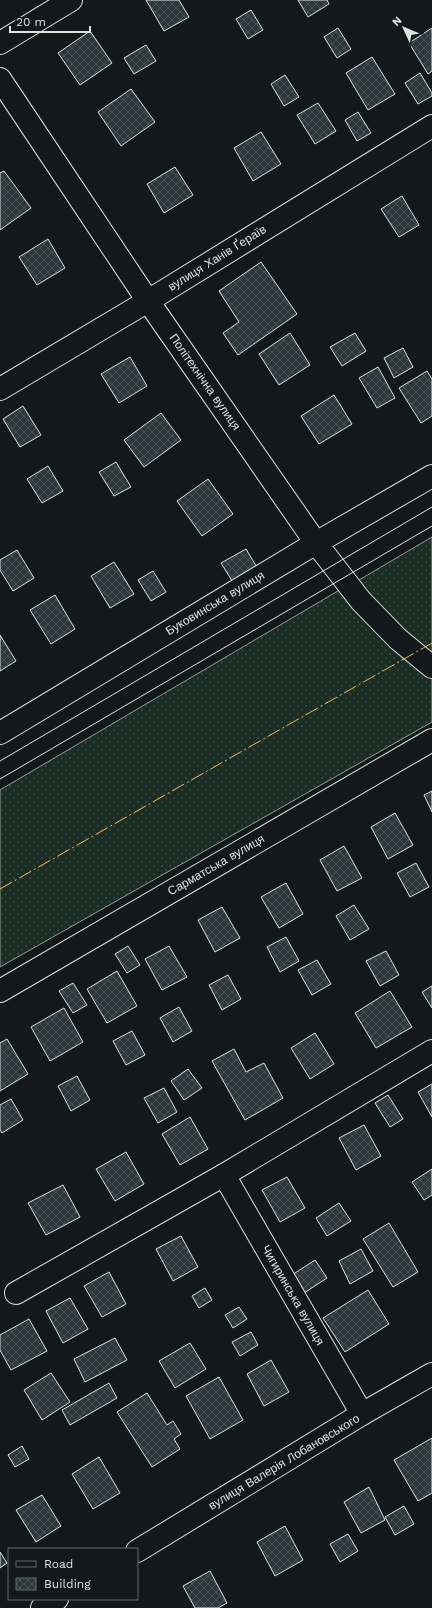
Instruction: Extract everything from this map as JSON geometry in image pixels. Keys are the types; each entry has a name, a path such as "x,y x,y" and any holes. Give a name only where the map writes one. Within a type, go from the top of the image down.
{"street":[{"path":"0,43 71,0"},
{"name":"Політехнічна вулиця","path":"0,80 148,301 316,543 361,601 398,639 432,667"},
{"name":"вулиця Ханів Ґераїв","path":"0,389 148,301 432,126"},
{"name":"Буковинська вулиця","path":"0,733 316,543 432,476"},
{"name":"Сарматська вулиця","path":"0,991 432,740"},
{"path":"16,1292 224,1175 432,1051"},
{"name":"Чигиринська вулиця","path":"224,1175 362,1414"},
{"name":"вулиця Валерія Лобановського","path":"138,1550 362,1414 432,1374"},
{"path":"42,1608 55,1600"}],"green space":[{"path":"432,537 432,655 393,620 359,580"},
{"path":"343,588 394,644 432,678 432,722 0,967 0,790"}],"building":[{"path":"146,0 179,0 189,17 164,31"},
{"path":"298,0 327,0 329,4 308,17"},
{"path":"251,10 263,30 248,39 236,19"},
{"path":"338,28 351,49 337,58 324,37"},
{"path":"432,28 432,71 428,74 409,43"},
{"path":"90,31 112,63 80,85 58,53"},
{"path":"146,45 156,61 134,74 124,58"},
{"path":"372,57 395,94 368,110 346,73"},
{"path":"420,73 432,93 432,96 418,104 405,83"},
{"path":"285,75 299,97 284,106 271,84"},
{"path":"131,89 155,122 121,146 98,112"},
{"path":"318,103 336,131 315,144 297,115"},
{"path":"358,112 371,133 357,141 345,120"},
{"path":"261,132 281,164 253,181 234,148"},
{"path":"175,167 193,195 164,213 147,184"},
{"path":"4,171 31,208 0,230 0,173"},
{"path":"402,196 419,225 399,237 381,209"},
{"path":"48,239 65,268 37,285 19,257"},
{"path":"261,262 297,314 238,355 223,333 239,322 219,291"},
{"path":"290,333 310,365 279,385 259,354"},
{"path":"355,333 366,351 342,366 330,347"},
{"path":"403,348 413,367 394,378 384,358"},
{"path":"130,357 147,386 119,403 101,374"},
{"path":"378,367 395,398 377,408 359,378"},
{"path":"427,371 432,379 432,416 421,423 399,388"},
{"path":"334,395 352,424 319,444 301,416"},
{"path":"23,406 41,435 20,447 3,419"},
{"path":"161,413 181,440 144,467 124,440"},
{"path":"116,462 131,487 114,496 99,472"},
{"path":"48,466 63,491 42,503 27,479"},
{"path":"208,479 233,514 202,536 177,501"},
{"path":"246,549 258,569 234,584 221,563"},
{"path":"17,550 34,578 13,591 0,570 0,560"},
{"path":"114,562 134,594 110,608 91,576"},
{"path":"153,571 166,592 151,601 138,580"},
{"path":"55,595 75,629 51,644 30,610"},
{"path":"0,635 16,661 0,671"},
{"path":"432,791 432,812 424,795"},
{"path":"395,813 413,845 388,859 371,827"},
{"path":"344,846 362,878 337,891 320,860"},
{"path":"416,863 429,887 410,897 397,873"},
{"path":"286,883 303,914 279,928 261,897"},
{"path":"354,905 369,929 350,940 336,916"},
{"path":"222,907 240,938 215,952 198,920"},
{"path":"286,937 299,961 280,972 267,947"},
{"path":"128,946 140,965 127,973 115,954"},
{"path":"169,946 187,977 162,990 145,959"},
{"path":"386,951 399,975 380,986 366,961"},
{"path":"317,960 331,984 312,995 298,970"},
{"path":"117,971 137,1006 107,1023 87,989"},
{"path":"228,975 241,999 222,1010 209,985"},
{"path":"73,983 87,1005 73,1013 59,991"},
{"path":"432,986 432,1008 422,992"},
{"path":"390,991 412,1027 376,1048 355,1013"},
{"path":"179,1007 192,1031 173,1042 160,1018"},
{"path":"64,1008 83,1042 50,1061 31,1027"},
{"path":"132,1031 145,1055 126,1065 113,1041"},
{"path":"315,1033 334,1064 310,1079 291,1048"},
{"path":"7,1039 28,1074 0,1091 0,1043"},
{"path":"234,1049 246,1072 264,1063 283,1098 245,1120 212,1061"},
{"path":"188,1069 202,1088 184,1100 171,1081"},
{"path":"77,1076 90,1100 71,1111 58,1086"},
{"path":"432,1084 432,1117 418,1092"},
{"path":"164,1088 177,1112 158,1123 144,1098"},
{"path":"388,1095 403,1119 390,1127 375,1103"},
{"path":"11,1099 23,1120 2,1133 0,1130 0,1105"},
{"path":"190,1117 208,1149 180,1165 162,1134"},
{"path":"364,1125 381,1156 356,1170 339,1138"},
{"path":"126,1152 144,1184 115,1201 96,1169"},
{"path":"432,1169 432,1195 424,1200 412,1182"},
{"path":"287,1177 305,1208 280,1222 262,1190"},
{"path":"63,1185 80,1217 46,1235 28,1203"},
{"path":"339,1203 351,1221 327,1236 316,1218"},
{"path":"389,1223 418,1272 393,1287 363,1239"},
{"path":"181,1236 198,1267 173,1281 156,1249"},
{"path":"361,1249 373,1271 350,1284 339,1261"},
{"path":"315,1260 327,1278 304,1293 292,1275"},
{"path":"109,1272 126,1304 102,1317 84,1286"},
{"path":"205,1288 212,1300 199,1308 192,1296"},
{"path":"368,1290 389,1324 345,1352 323,1318"},
{"path":"70,1298 88,1329 63,1343 46,1311"},
{"path":"239,1307 247,1319 233,1328 225,1315"},
{"path":"29,1319 47,1351 11,1370 0,1350 0,1335"},
{"path":"251,1332 258,1345 240,1356 232,1342"},
{"path":"115,1338 127,1360 85,1382 74,1359"},
{"path":"190,1343 206,1369 175,1388 159,1361"},
{"path":"271,1360 289,1392 264,1406 247,1374"},
{"path":"51,1373 70,1402 42,1420 24,1390"},
{"path":"219,1377 243,1420 210,1439 186,1396"},
{"path":"109,1383 117,1398 70,1425 62,1410"},
{"path":"147,1393 167,1425 173,1421 181,1434 174,1439 180,1449 152,1467 117,1412"},
{"path":"432,1438 432,1493 418,1501 394,1460"},
{"path":"22,1446 29,1459 15,1467 8,1455"},
{"path":"99,1457 120,1493 93,1509 72,1474"},
{"path":"369,1487 385,1520 361,1533 344,1502"},
{"path":"42,1495 61,1526 36,1542 16,1510"},
{"path":"404,1506 414,1524 395,1535 385,1517"},
{"path":"285,1526 303,1560 275,1576 257,1542"},
{"path":"348,1534 358,1551 340,1562 330,1544"},
{"path":"0,1552 7,1563 0,1568"},
{"path":"210,1571 227,1603 218,1608 195,1608 183,1586"}],"tram line":[{"path":"0,761 432,507"},
{"path":"0,779 432,526"}],"power":[{"path":"0,889 432,643"}]}
